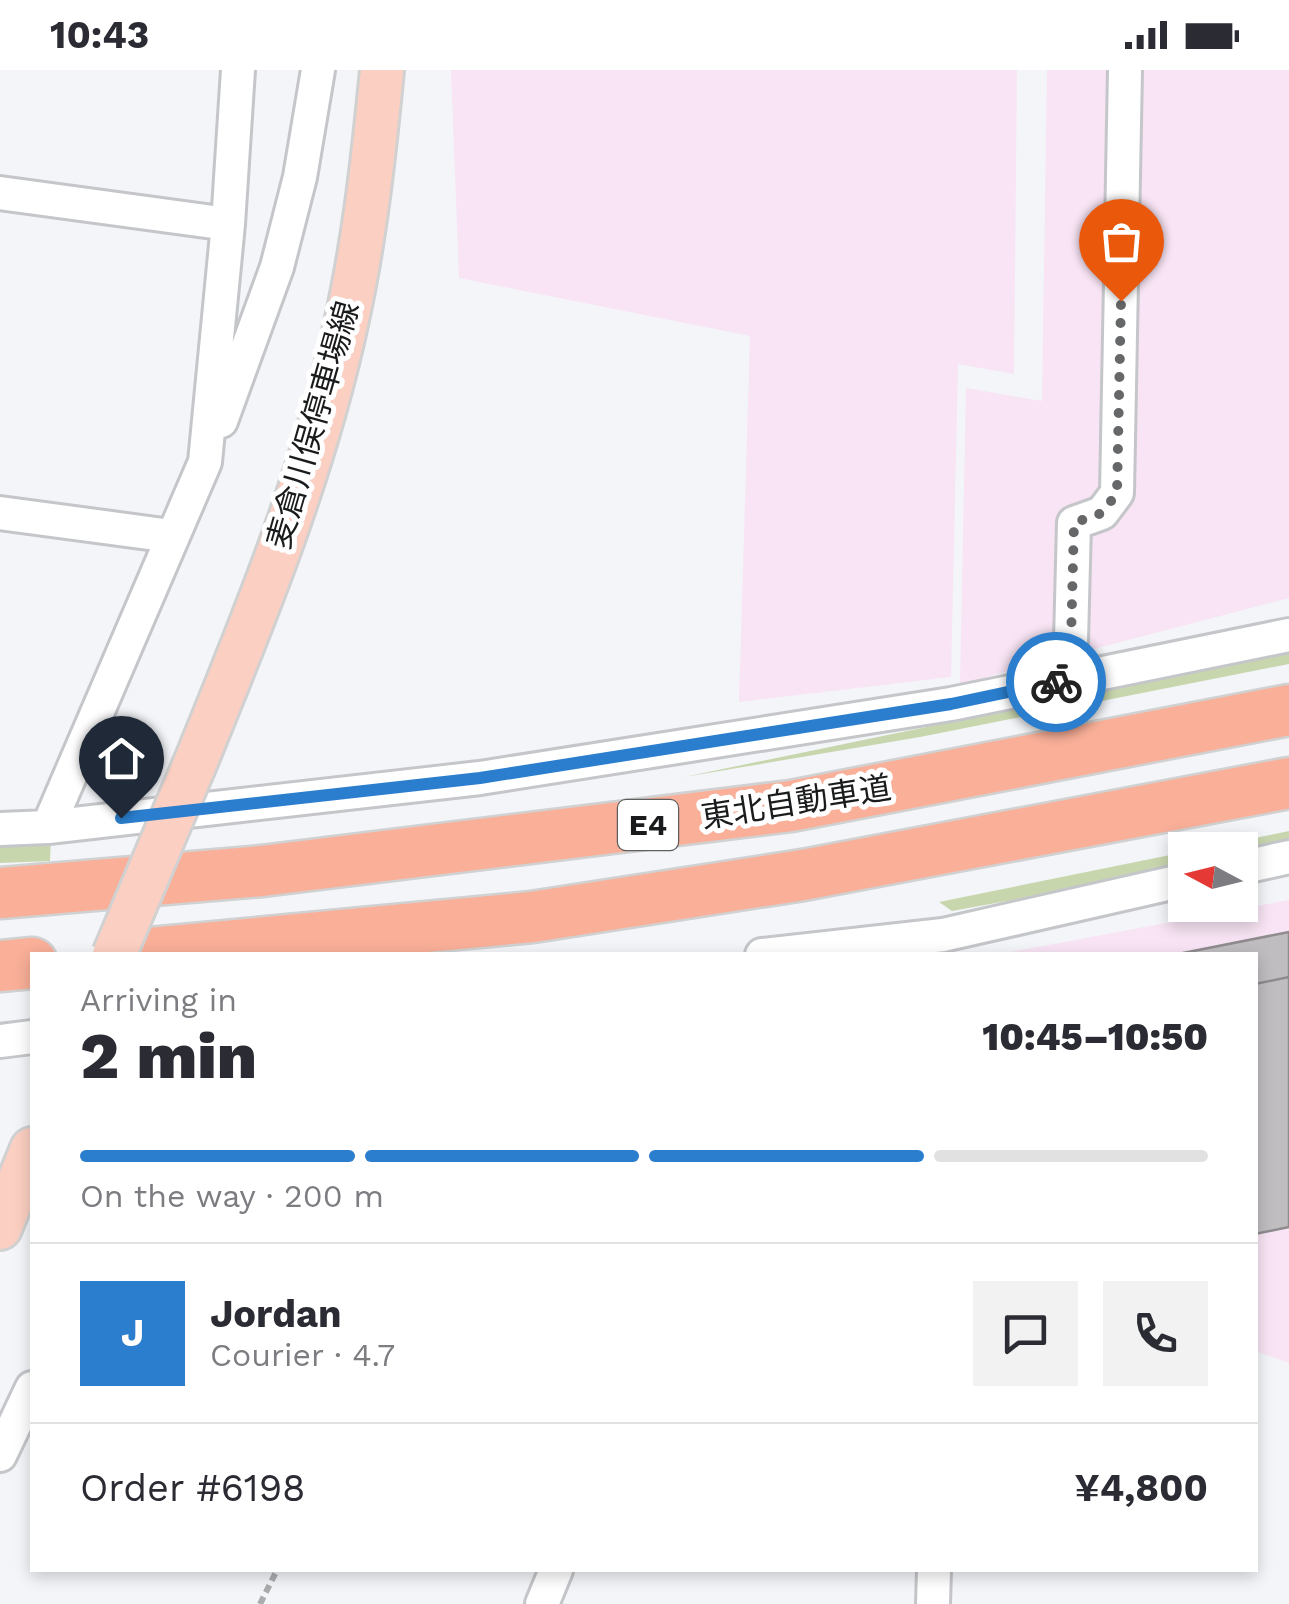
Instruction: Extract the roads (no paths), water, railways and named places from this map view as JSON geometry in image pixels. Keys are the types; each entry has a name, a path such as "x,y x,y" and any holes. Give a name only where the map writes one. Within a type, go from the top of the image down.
{"highway":[{"name":"東北自動車道","path":"0,893 262,871 792,806 1289,710"},
{"name":"E4","path":"160,952 551,914 803,875 1289,783"},
{"path":"0,966 30,963"}],"main road":[{"name":"麦倉川俣停車場線","path":"115,952 194,766 306,472 347,320 382,70"},
{"path":"0,1228 30,1154"}],"street":[{"path":"205,462 238,70"},
{"path":"48,827 205,462 277,267 300,176 318,70"},
{"path":"1070,680 1074,523 1102,513 1117,493 1125,70"},
{"path":"0,193 228,224"},
{"path":"0,513 171,536"},
{"path":"0,829 48,827 480,778 951,704 1289,635"},
{"path":"1258,864 1289,856"},
{"path":"816,952 943,945 1168,885"},
{"path":"0,1041 30,1037"},
{"path":"0,1456 30,1392"},
{"path":"542,1604 555,1572"},
{"path":"933,1604 934,1572"}]}
